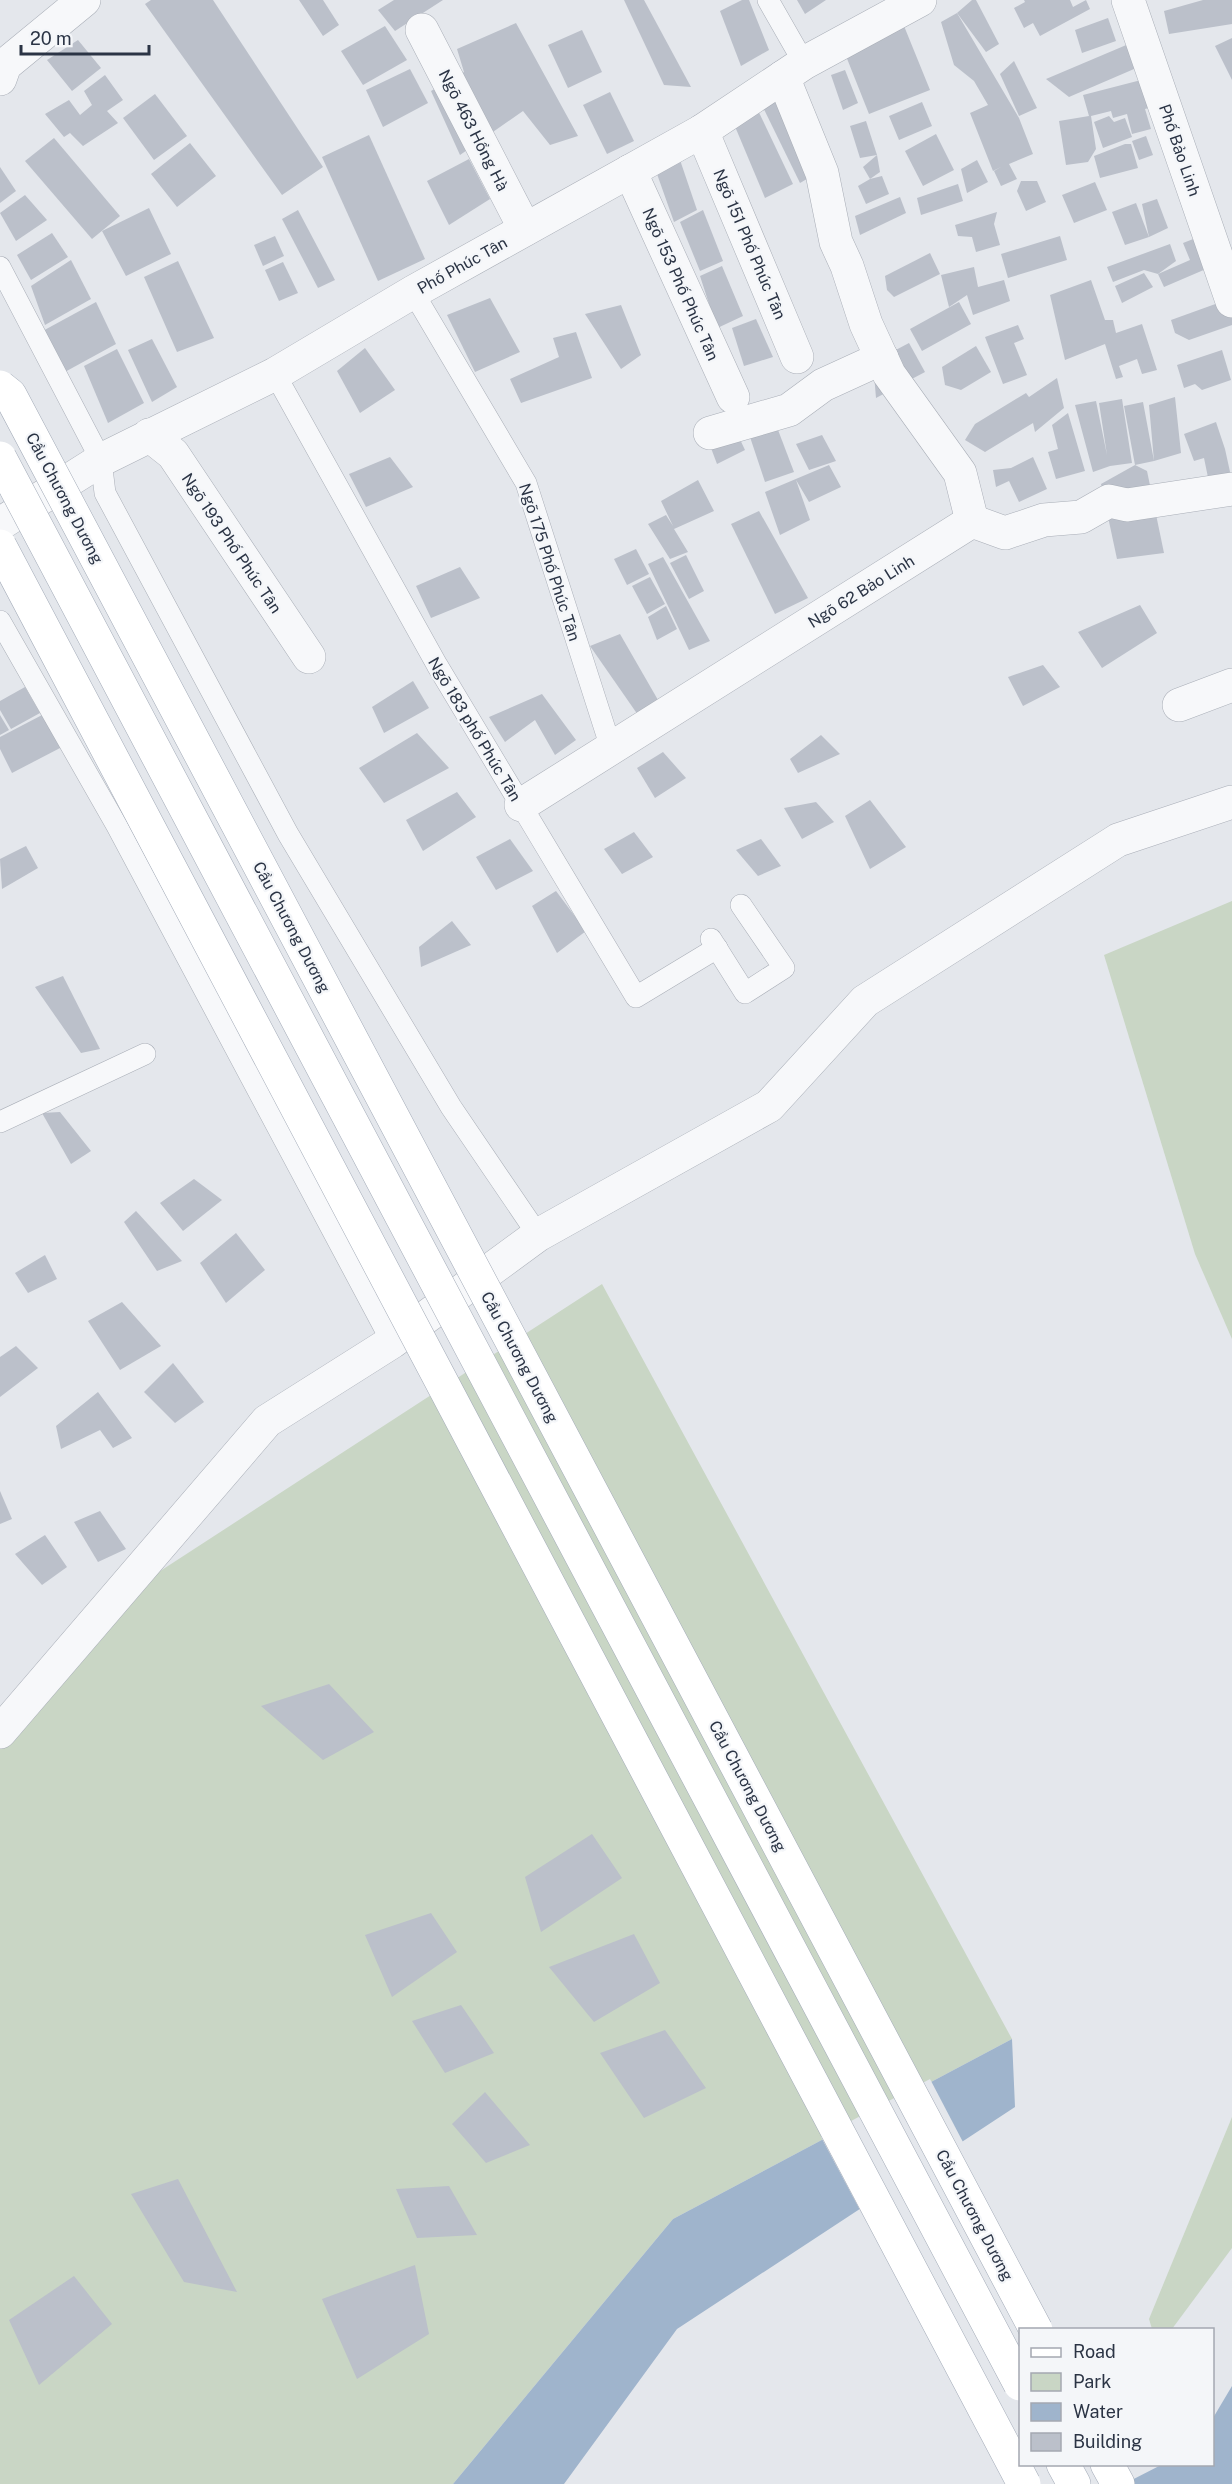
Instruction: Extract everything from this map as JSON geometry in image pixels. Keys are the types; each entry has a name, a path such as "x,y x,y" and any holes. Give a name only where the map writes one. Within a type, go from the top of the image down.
{"main road":[{"name":"Cầu Chương Dương","path":"0,387 10,395 16,406 1035,2328"},
{"path":"0,458 1019,2382"},
{"path":"0,546 1024,2484"},
{"path":"1064,2466 1074,2484"},
{"path":"1108,2466 1118,2484"}],"street":[{"path":"0,79 5,66 84,0"},
{"name":"Phố Phúc Tân","path":"0,524 101,460 275,374 413,292 702,131 793,70 920,0"},
{"name":"Phố Bảo Linh","path":"1128,0 1232,301"},
{"name":"Ngõ 463 Hồng Hà","path":"422,30 525,229"},
{"path":"793,70 822,173 836,242 866,324 889,374 960,472 972,521 1005,533 1044,520 1081,517 1109,501 1127,505 1232,489"},
{"name":"Ngõ 151 Phố Phúc Tân","path":"702,131 797,357"},
{"name":"Ngõ 153 Phố Phúc Tân","path":"630,171 733,397"},
{"path":"710,433 789,410 823,386 882,358"},
{"name":"Ngõ 193 Phố Phúc Tân","path":"149,435 173,454 309,657"},
{"name":"Ngõ 62 Bảo Linh","path":"521,806 972,521"},
{"path":"1179,705 1232,685"},
{"path":"0,1732 267,1421 392,1342 538,1235 769,1106 865,1001 1118,840 1232,802"}],"lane":[{"path":"768,0 793,70"},
{"path":"0,267 101,460 105,493 288,834 451,1107 538,1235"},
{"name":"Ngõ 175 Phố Phúc Tân","path":"413,292 526,483 611,748"},
{"name":"Ngõ 183 phố Phúc Tân","path":"275,374 437,665 636,998 714,944 745,993 784,968 741,905"},
{"path":"0,621 117,826 392,1342"},
{"path":"0,1122 145,1054"}],"green space":[{"path":"1232,901 1232,1339 1195,1254 1104,955"},
{"path":"602,1284 1012,2039 673,2219 453,2484 0,2484 0,1718 111,1603"},
{"path":"1232,2117 1232,2248 1173,2328 1152,2328 1149,2319"}],"water":[{"path":"1012,2039 1015,2107 677,2329 564,2484 453,2484 673,2219"},
{"path":"1232,2386 1232,2484 1124,2484 1159,2466 1214,2466 1214,2416"}],"pier":[{"path":"930,2079 964,2144 861,2212 821,2137"}],"building":[{"path":"151,0 213,0 323,167 282,195 145,4"},
{"path":"299,0 323,0 339,25 323,36"},
{"path":"394,0 443,0 395,31 378,10"},
{"path":"624,0 644,0 691,87 664,85"},
{"path":"742,0 749,0 769,50 741,66 720,11"},
{"path":"797,0 826,0 805,14"},
{"path":"972,0 976,0 999,44 986,52 957,13"},
{"path":"1024,0 1070,0 1073,7 1086,0 1090,9 1040,36 1033,23 1024,28 1014,8 1025,2"},
{"path":"1203,0 1232,0 1232,24 1169,34 1164,11"},
{"path":"957,13 1019,118 1033,154 1009,164 1017,179 1001,186 994,171 1001,167 993,171 970,113 988,105 974,81 954,65 941,22"},
{"path":"1108,18 1116,41 1082,53 1075,30"},
{"path":"902,21 930,90 869,114 842,46"},
{"path":"516,23 578,136 550,145 523,111 460,155 431,91 464,72 457,49"},
{"path":"385,26 407,60 363,85 341,51"},
{"path":"582,30 602,72 568,88 548,45"},
{"path":"1232,38 1232,80 1215,46"},
{"path":"78,40 101,68 72,91 47,60"},
{"path":"1131,43 1141,66 1069,97 1046,79"},
{"path":"1014,61 1037,108 1019,116 1000,74"},
{"path":"410,69 428,103 383,127 366,90"},
{"path":"845,70 858,103 843,110 831,75"},
{"path":"105,75 123,100 107,111 118,123 83,146 70,133 64,137 45,114 69,100 80,115 92,105 84,91"},
{"path":"1145,79 1152,107 1145,109 1151,129 1132,134 1127,114 1113,118 1111,111 1091,116 1096,149 1088,162 1066,165 1059,121 1089,116 1083,95"},
{"path":"780,85 819,172 800,183 759,99"},
{"path":"610,92 634,141 607,154 583,105"},
{"path":"155,94 187,136 154,160 123,118"},
{"path":"754,102 793,184 765,198 731,117"},
{"path":"922,102 932,126 899,140 889,116"},
{"path":"1109,116 1114,122 1125,118 1132,137 1103,148 1094,122"},
{"path":"866,121 877,155 860,158 850,126"},
{"path":"936,134 954,170 923,186 905,151"},
{"path":"369,135 425,259 378,281 322,157"},
{"path":"1146,136 1153,155 1139,160 1132,141"},
{"path":"54,138 120,216 92,239 25,161"},
{"path":"190,143 216,176 177,207 151,174"},
{"path":"1125,144 1131,144 1138,168 1100,178 1094,156"},
{"path":"877,155 880,172 870,179 863,167"},
{"path":"679,157 697,210 674,222 657,174"},
{"path":"469,159 490,199 449,225 427,181"},
{"path":"977,160 988,182 967,193 961,169"},
{"path":"0,167 16,191 0,203"},
{"path":"882,176 889,194 866,204 858,186 870,179"},
{"path":"1021,181 1037,181 1046,202 1026,211 1017,191"},
{"path":"1095,182 1107,210 1074,223 1062,195"},
{"path":"958,184 963,201 921,215 917,198"},
{"path":"25,195 47,220 16,241 0,213"},
{"path":"900,197 906,213 860,235 855,216"},
{"path":"1157,199 1168,228 1149,237 1142,204"},
{"path":"1136,203 1149,237 1125,245 1112,212"},
{"path":"149,208 171,254 126,276 102,231"},
{"path":"298,210 335,280 318,288 282,219"},
{"path":"703,210 723,261 700,271 680,222"},
{"path":"997,212 994,224 1000,245 976,252 972,237 958,236 955,225"},
{"path":"52,233 68,257 31,280 17,255"},
{"path":"275,236 284,256 263,266 254,245"},
{"path":"1060,236 1067,260 1008,278 1001,254"},
{"path":"1201,236 1213,266 1164,287 1158,274 1190,260 1183,243"},
{"path":"1170,244 1176,261 1158,274 1144,270 1113,282 1107,267"},
{"path":"930,253 940,274 894,297 887,290 885,276"},
{"path":"71,260 91,299 45,325 31,286"},
{"path":"178,261 214,338 177,352 144,277"},
{"path":"283,262 298,293 279,301 265,270"},
{"path":"722,266 743,316 711,331 711,310 700,276"},
{"path":"974,267 978,287 1004,280 1010,301 973,315 967,295 949,307 941,275"},
{"path":"1144,273 1153,287 1122,303 1115,286"},
{"path":"1091,280 1105,320 1113,320 1116,333 1142,324 1157,370 1142,374 1137,359 1119,366 1123,377 1116,379 1105,344 1065,360 1050,295"},
{"path":"490,298 520,352 475,372 447,315"},
{"path":"1232,298 1232,325 1189,340 1175,333 1171,320"},
{"path":"96,302 116,344 63,373 39,333"},
{"path":"959,302 971,324 922,351 910,329"},
{"path":"621,305 641,355 621,369 585,314"},
{"path":"756,319 773,357 744,366 732,328"},
{"path":"1018,325 1024,339 1014,343 1027,375 1003,384 985,337"},
{"path":"576,332 592,378 521,403 510,379 559,357 553,338"},
{"path":"152,339 177,387 152,402 128,350"},
{"path":"909,343 925,372 876,398 873,362"},
{"path":"976,346 991,372 961,390 945,385 942,367"},
{"path":"365,348 395,390 360,413 337,371"},
{"path":"117,349 144,403 108,423 84,366"},
{"path":"1222,350 1231,380 1202,390 1195,384 1184,388 1177,365"},
{"path":"1057,378 1064,408 1035,432 1033,423 985,452 965,440 975,424 1026,393 1029,397"},
{"path":"1175,397 1181,453 1154,461 1149,405"},
{"path":"1122,399 1132,463 1110,466 1093,472 1075,405 1096,401 1107,455 1099,403"},
{"path":"1143,402 1154,461 1135,465 1124,406"},
{"path":"1068,413 1085,471 1056,479 1048,452 1058,449 1052,425"},
{"path":"775,422 794,472 765,482 748,431"},
{"path":"1216,422 1232,481 1211,492 1204,458 1194,461 1184,434"},
{"path":"735,429 745,450 717,464 708,440"},
{"path":"822,435 836,461 809,470 796,444"},
{"path":"390,457 413,487 366,507 349,474"},
{"path":"1033,457 1047,489 1019,502 1009,481 996,487 993,470 1011,468"},
{"path":"829,465 841,487 809,502 796,480 810,520 780,535 765,492"},
{"path":"1135,465 1147,471 1164,553 1117,559 1101,484"},
{"path":"698,480 714,511 674,529 688,552 670,559 648,524 666,515 673,526 661,501"},
{"path":"759,511 808,598 775,614 731,524"},
{"path":"636,549 649,574 627,585 614,559"},
{"path":"686,555 704,591 689,599 670,563"},
{"path":"663,557 710,641 689,650 648,564"},
{"path":"460,567 480,598 431,618 416,586"},
{"path":"650,577 665,604 647,614 632,586"},
{"path":"1140,605 1157,633 1102,668 1078,632"},
{"path":"666,606 677,629 657,640 648,617"},
{"path":"620,634 658,700 638,715 590,646"},
{"path":"1043,665 1060,687 1023,706 1008,677"},
{"path":"413,681 429,708 384,733 372,707"},
{"path":"25,687 40,713 11,729 0,710 0,701"},
{"path":"542,694 576,740 555,755 535,720 505,742 489,717"},
{"path":"44,714 62,747 12,773 0,749 0,737"},
{"path":"0,715 9,730 0,735"},
{"path":"417,733 449,768 384,803 359,768"},
{"path":"821,735 840,754 798,773 790,759"},
{"path":"663,752 686,778 655,798 637,768"},
{"path":"457,792 476,817 423,851 406,820"},
{"path":"870,800 906,847 870,869 845,816"},
{"path":"816,802 834,822 802,839 784,808"},
{"path":"634,832 653,857 622,874 604,849"},
{"path":"510,839 533,871 496,890 476,857"},
{"path":"761,839 781,866 758,876 736,850"},
{"path":"26,846 38,868 2,889 0,859"},
{"path":"556,891 586,931 557,953 532,906"},
{"path":"452,921 471,945 421,967 419,947"},
{"path":"63,976 100,1049 81,1053 35,987"},
{"path":"60,1112 91,1151 71,1164 42,1113"},
{"path":"194,1179 222,1200 183,1231 160,1203"},
{"path":"136,1211 182,1261 157,1271 124,1222"},
{"path":"236,1233 265,1270 226,1303 200,1263"},
{"path":"45,1255 57,1279 28,1293 15,1273"},
{"path":"122,1302 161,1346 120,1370 88,1321"},
{"path":"16,1346 38,1368 0,1397 0,1357"},
{"path":"173,1363 204,1402 175,1423 144,1392"},
{"path":"98,1392 132,1438 113,1448 100,1430 61,1449 56,1426"},
{"path":"0,1491 12,1519 0,1524"},
{"path":"100,1511 126,1549 98,1562 74,1522"},
{"path":"45,1535 67,1567 42,1585 15,1554"},
{"path":"329,1684 374,1732 323,1760 261,1706"},
{"path":"592,1834 622,1878 541,1932 525,1877"},
{"path":"431,1913 457,1952 392,1997 365,1935"},
{"path":"634,1934 660,1983 594,2022 549,1967"},
{"path":"461,2005 494,2053 445,2073 412,2021"},
{"path":"665,2030 706,2088 644,2118 600,2053"},
{"path":"485,2092 530,2145 486,2163 452,2124"},
{"path":"178,2179 237,2292 184,2282 131,2194"},
{"path":"449,2186 477,2235 417,2238 396,2189"},
{"path":"415,2265 429,2334 357,2379 322,2299"},
{"path":"74,2276 112,2324 39,2385 9,2320"}]}
